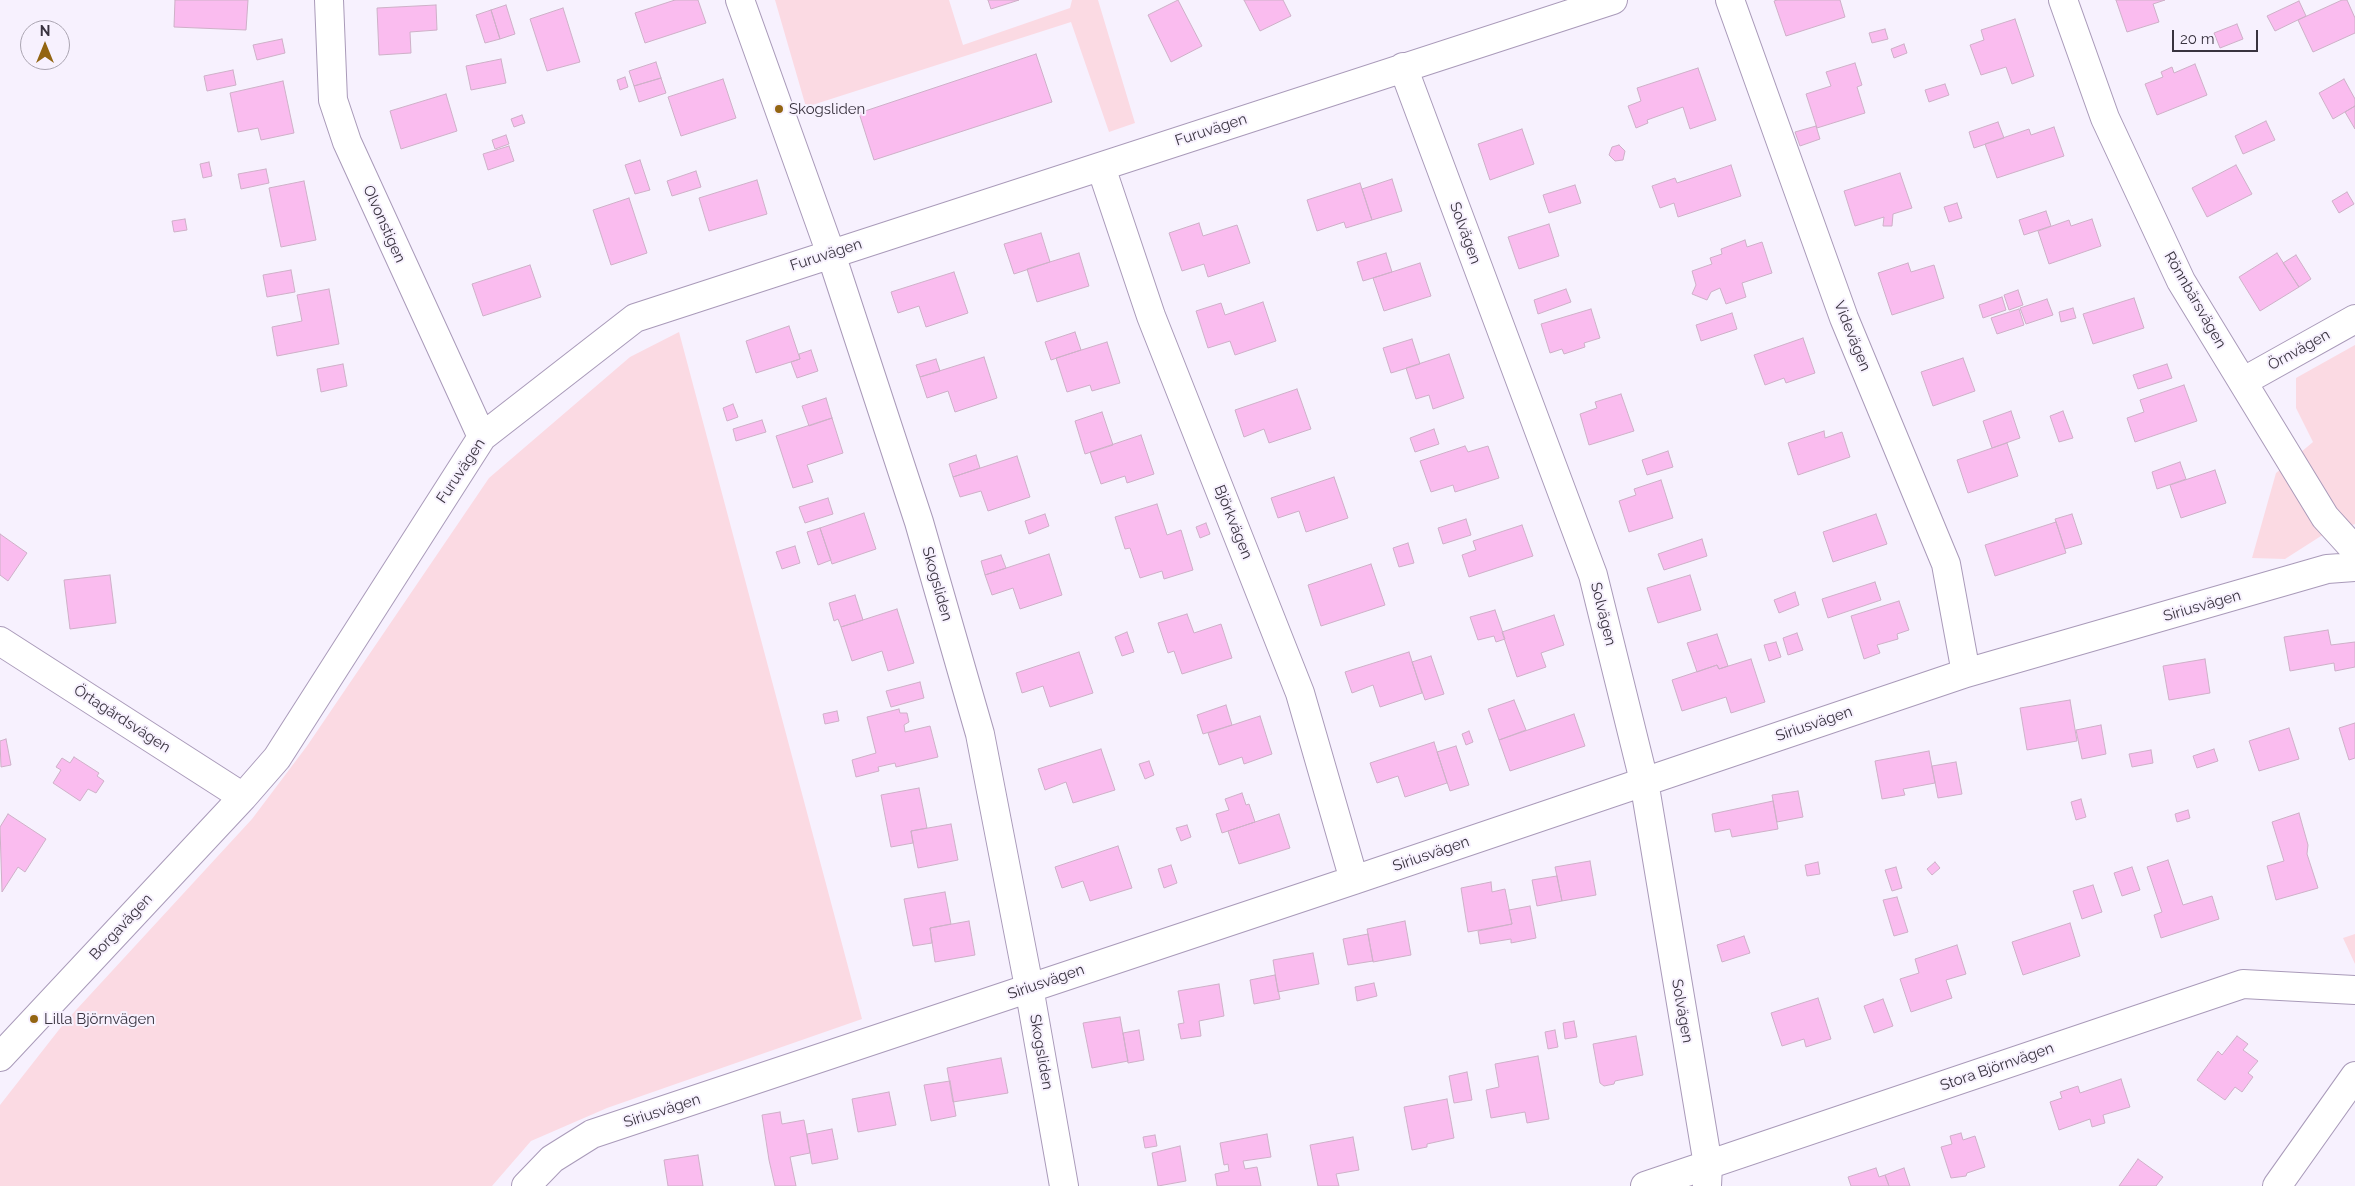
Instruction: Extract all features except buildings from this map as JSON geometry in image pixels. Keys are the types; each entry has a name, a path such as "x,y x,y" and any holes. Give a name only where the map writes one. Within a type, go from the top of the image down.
{"street":[{"name":"Olvonstigen","path":"329,0 332,100 347,142 482,437"},
{"name":"Skogsliden","path":"740,0 831,254 919,522 980,734 1029,987 1064,1186"},
{"name":"Furuvägen","path":"243,797 276,758 482,437 635,318 1613,0"},
{"name":"Videvägen","path":"1730,0 1844,318 1946,564 1966,673"},
{"name":"Rönnbärsvägen","path":"2063,0 2104,118 2181,281 2244,381 2325,517 2355,550"},
{"name":"Solvägen","path":"1403,67 1593,575 1644,781 1708,1176"},
{"name":"Björkvägen","path":"1100,167 1151,316 1300,693 1354,880"},
{"name":"Örnvägen","path":"2244,381 2355,319"},
{"name":"Siriusvägen","path":"526,1186 552,1159 592,1134 1354,880 1966,673 2327,569 2355,567"},
{"name":"Örtagårdsvägen","path":"0,641 243,797"},
{"name":"Borgavägen","path":"0,1057 243,797"},
{"name":"Stora Björnvägen","path":"1645,1186 1708,1176 2242,984 2355,990"},
{"path":"2277,1186 2355,1076"}],"shaded area":[{"path":"775,0 949,0 963,45 1070,8 1072,0 1098,0 1135,123 1109,132 1071,22 806,107"},
{"path":"679,332 862,1019 607,1108 531,1141 492,1186 0,1186 0,1105 65,1022 252,819 307,746 489,478 630,357"},
{"path":"2355,345 2355,524 2321,536 2285,559 2252,558 2276,473 2313,442 2296,408 2296,378"},
{"path":"2355,934 2355,964 2343,938"}],"place":[{"name":"Skogsliden","path":"779,109"},
{"name":"Lilla Björnvägen","path":"34,1019"}]}
